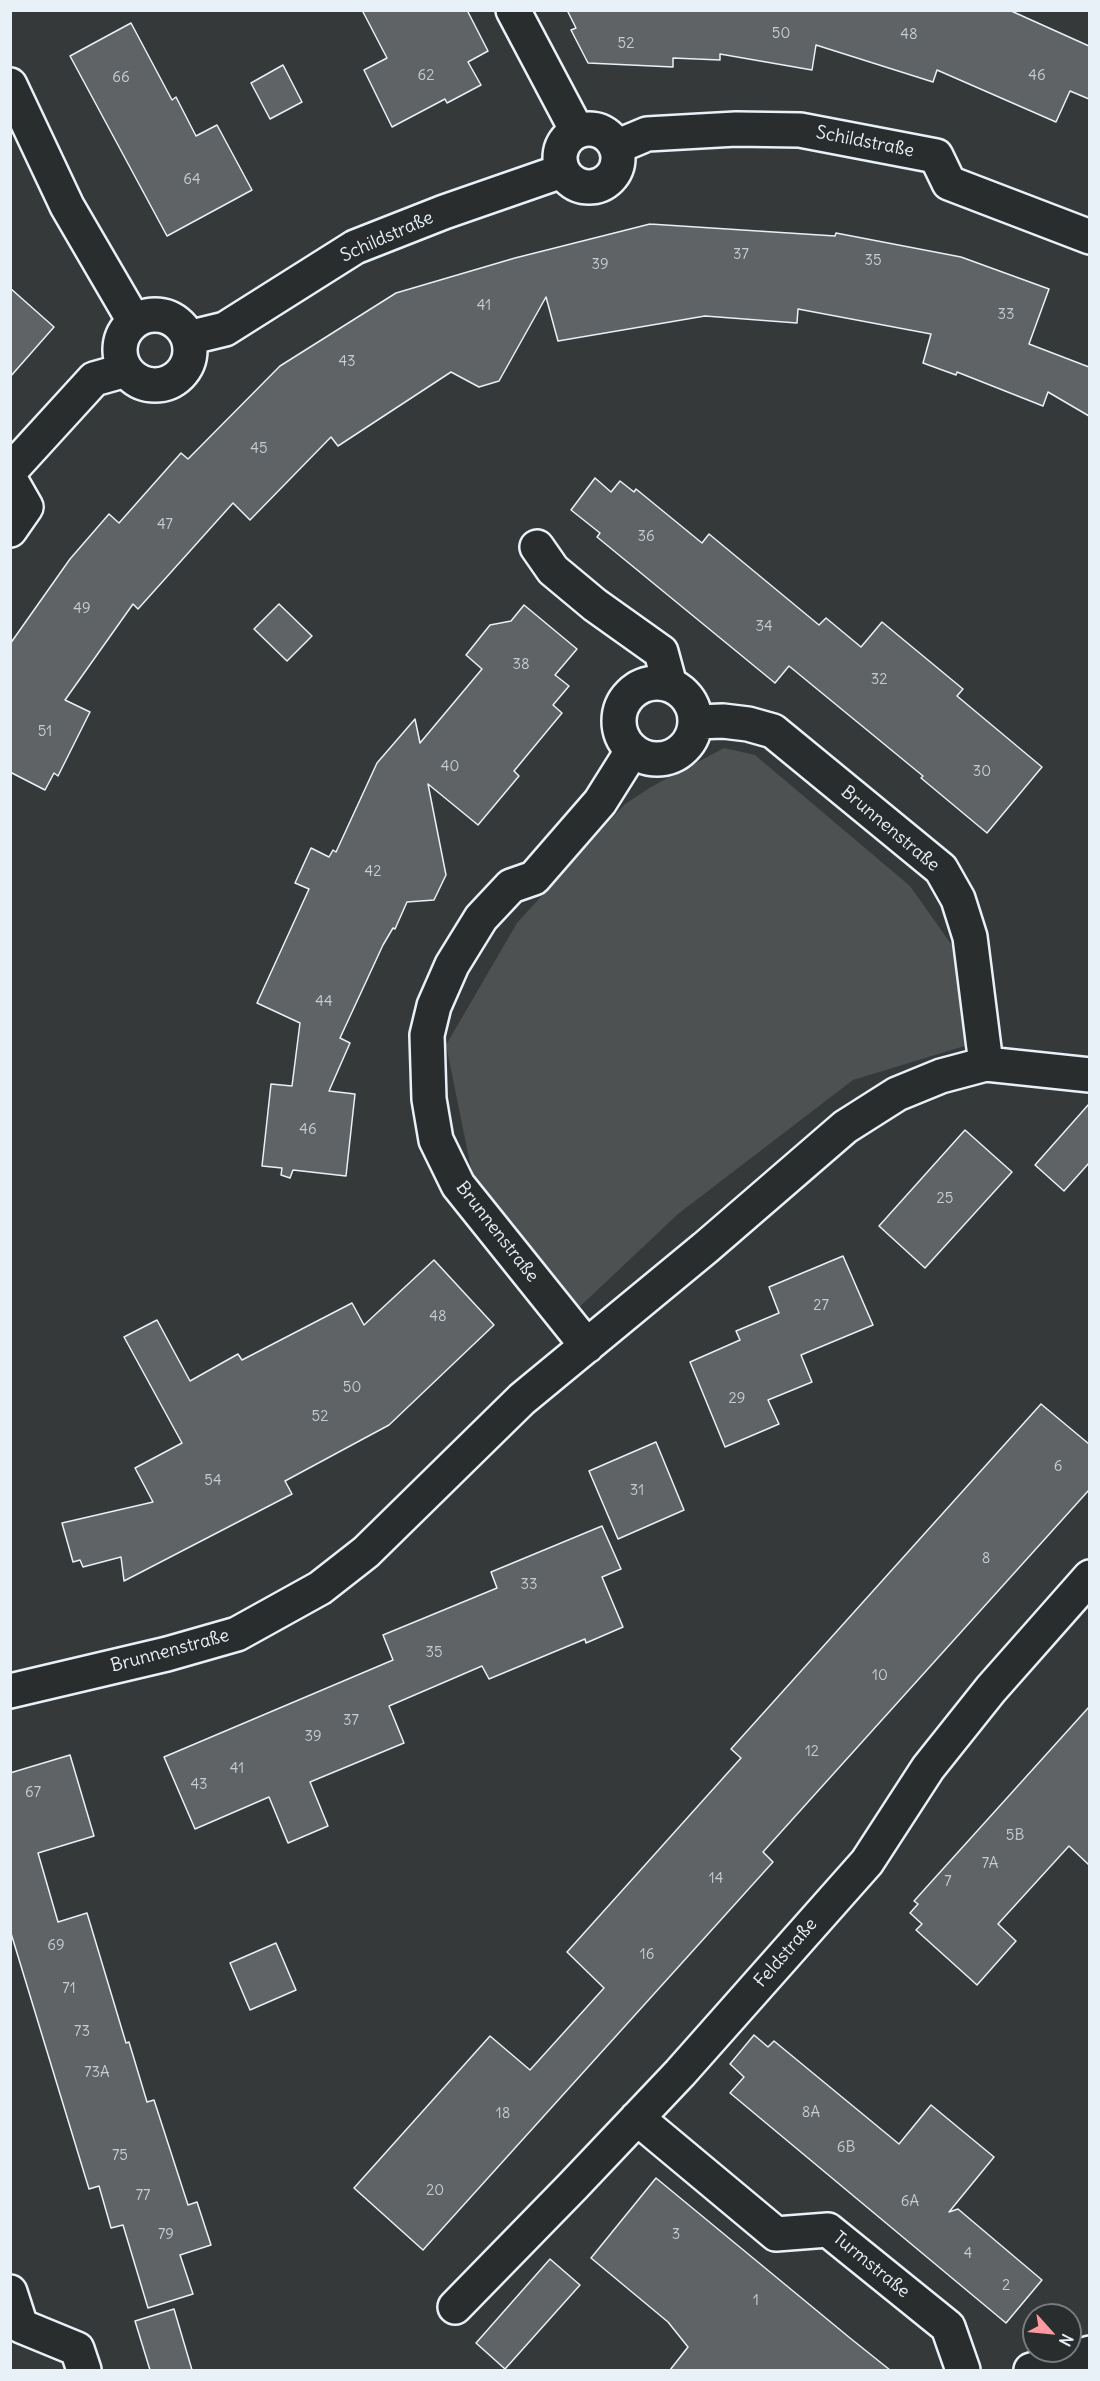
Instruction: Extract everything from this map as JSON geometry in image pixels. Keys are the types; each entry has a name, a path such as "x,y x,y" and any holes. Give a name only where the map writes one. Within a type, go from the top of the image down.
{"street":[{"path":"513,10 577,131"},
{"path":"10,85 67,206 134,321"},
{"path":"588,129 600,131 610,137 616,147 618,162 612,176 601,185 587,187 572,182 562,171 560,156 565,141 577,131 588,129"},
{"name":"Schildstraße","path":"616,147 647,134 736,129 789,129 831,135 936,156 949,183 1089,237"},
{"name":"Schildstraße","path":"188,338 225,329 355,247 444,212 562,171"},
{"path":"149,315 166,316 180,324 188,338 190,354 184,370 171,381 155,385 139,381 126,370 121,358 120,344 125,331 134,321 149,315"},
{"path":"10,471 94,378 126,370"},
{"path":"10,479 26,507 10,530"},
{"path":"537,547 553,570 595,605 661,652 670,685"},
{"path":"655,682 670,685 681,691 694,710 696,722 686,747 675,755 660,760 646,758 632,751 623,739 619,724 620,709 628,696 640,686 655,682"},
{"name":"Brunnenstraße","path":"696,722 731,722 773,731 941,869 958,899 970,938 986,1064"},
{"name":"Brunnenstraße","path":"587,1346 458,1185 436,1140 429,1099 427,1035 434,1006 452,965 482,918 511,886 534,879 600,802 632,751"},
{"name":"Brunnenstraße","path":"10,1691 167,1654 237,1634 320,1588 358,1560 522,1400 705,1248 845,1127 897,1094 940,1076 986,1064 1089,1075"},
{"name":"Feldstraße","path":"455,2307 680,2073 867,1862 928,1768 991,1689 1089,1577"},
{"name":"Turmstraße","path":"638,2118 776,2234 828,2230 948,2327 963,2370"},
{"path":"10,2292 21,2326 77,2349 84,2370"},
{"path":"1031,2370 1089,2353"}],"shaded area":[{"path":"724,748 755,755 910,886 956,951 968,1045 853,1080 678,1214 573,1313 472,1173 446,1045 517,923 625,804 651,787"}],"building":[{"path":"362,10 467,10 488,51 468,62 481,85 447,103 445,99 392,127 364,70 387,58"},
{"path":"567,10 1009,10 1089,46 1089,99 1070,91 1056,122 937,70 933,82 816,45 812,70 720,54 720,60 673,58 673,67 588,63 571,30 576,28"},
{"path":"131,23 172,100 176,97 196,136 217,125 252,190 167,236 70,56"},
{"path":"283,65 302,102 270,119 251,83"},
{"path":"650,224 835,236 836,233 961,257 1049,289 1029,344 1089,367 1089,416 1048,392 1043,406 957,372 956,375 923,363 931,334 798,309 797,323 705,316 558,341 546,297 499,381 479,387 451,372 338,446 331,437 250,520 233,503 138,609 133,604 65,700 90,712 58,776 54,773 45,790 10,772 10,644 70,559 109,514 119,523 181,453 188,459 280,366 396,293 515,258"},
{"path":"10,288 54,327 10,377"},
{"path":"595,478 611,492 620,481 634,492 636,489 702,543 709,534 819,625 826,618 861,647 882,622 963,689 957,696 1042,767 987,833 921,778 923,776 789,666 775,683 597,537 600,533 571,510"},
{"path":"279,604 312,636 287,661 254,629"},
{"path":"524,605 577,649 555,675 569,686 553,705 562,713 514,771 519,776 478,825 428,784 446,875 434,900 407,902 395,929 393,928 383,945 340,1038 350,1043 329,1091 355,1094 346,1176 293,1170 290,1178 281,1175 282,1168 262,1166 271,1084 292,1086 300,1023 257,1003 309,889 295,883 311,848 329,857 333,850 336,852 377,763 415,719 420,743 482,669 466,655 490,625 511,621"},
{"path":"1089,1104 1089,1163 1064,1191 1035,1165"},
{"path":"965,1130 1012,1172 925,1268 879,1226"},
{"path":"843,1256 873,1325 801,1355 812,1382 768,1400 779,1424 725,1447 690,1362 740,1340 736,1331 779,1313 769,1287"},
{"path":"434,1260 494,1325 389,1425 285,1481 292,1494 124,1581 121,1557 83,1567 80,1560 73,1562 62,1523 153,1502 135,1468 182,1443 124,1337 157,1320 190,1381 238,1354 242,1360 352,1303 364,1325"},
{"path":"1041,1404 1089,1444 1089,1490 763,1852 773,1862 423,2250 354,2188 490,2036 530,2070 604,1988 567,1952 741,1758 731,1749"},
{"path":"656,1442 684,1510 618,1539 589,1471"},
{"path":"602,1526 621,1569 602,1577 623,1627 586,1643 585,1639 489,1679 482,1666 389,1706 404,1743 310,1782 328,1826 288,1843 269,1797 195,1829 164,1757 393,1660 383,1635 497,1588 491,1572"},
{"path":"1089,1707 1089,1865 1069,1846 998,1924 1016,1941 977,1985 916,1930 922,1924 910,1913 918,1904 914,1901"},
{"path":"70,1755 94,1836 38,1853 58,1922 87,1913 126,2043 129,2042 147,2102 154,2100 188,2205 197,2202 211,2245 180,2255 193,2294 148,2308 123,2225 111,2228 99,2186 89,2189 10,1930 10,1773"},
{"path":"276,1943 296,1990 250,2010 230,1963"},
{"path":"754,2035 768,2047 774,2041 899,2144 931,2105 994,2157 949,2212 958,2209 1042,2280 1006,2323 730,2093 744,2077 730,2064"},
{"path":"656,2178 890,2370 670,2370 688,2347 668,2322 591,2258"},
{"path":"550,2259 580,2285 505,2369 476,2343"},
{"path":"174,2309 192,2370 150,2370 135,2321"}]}
